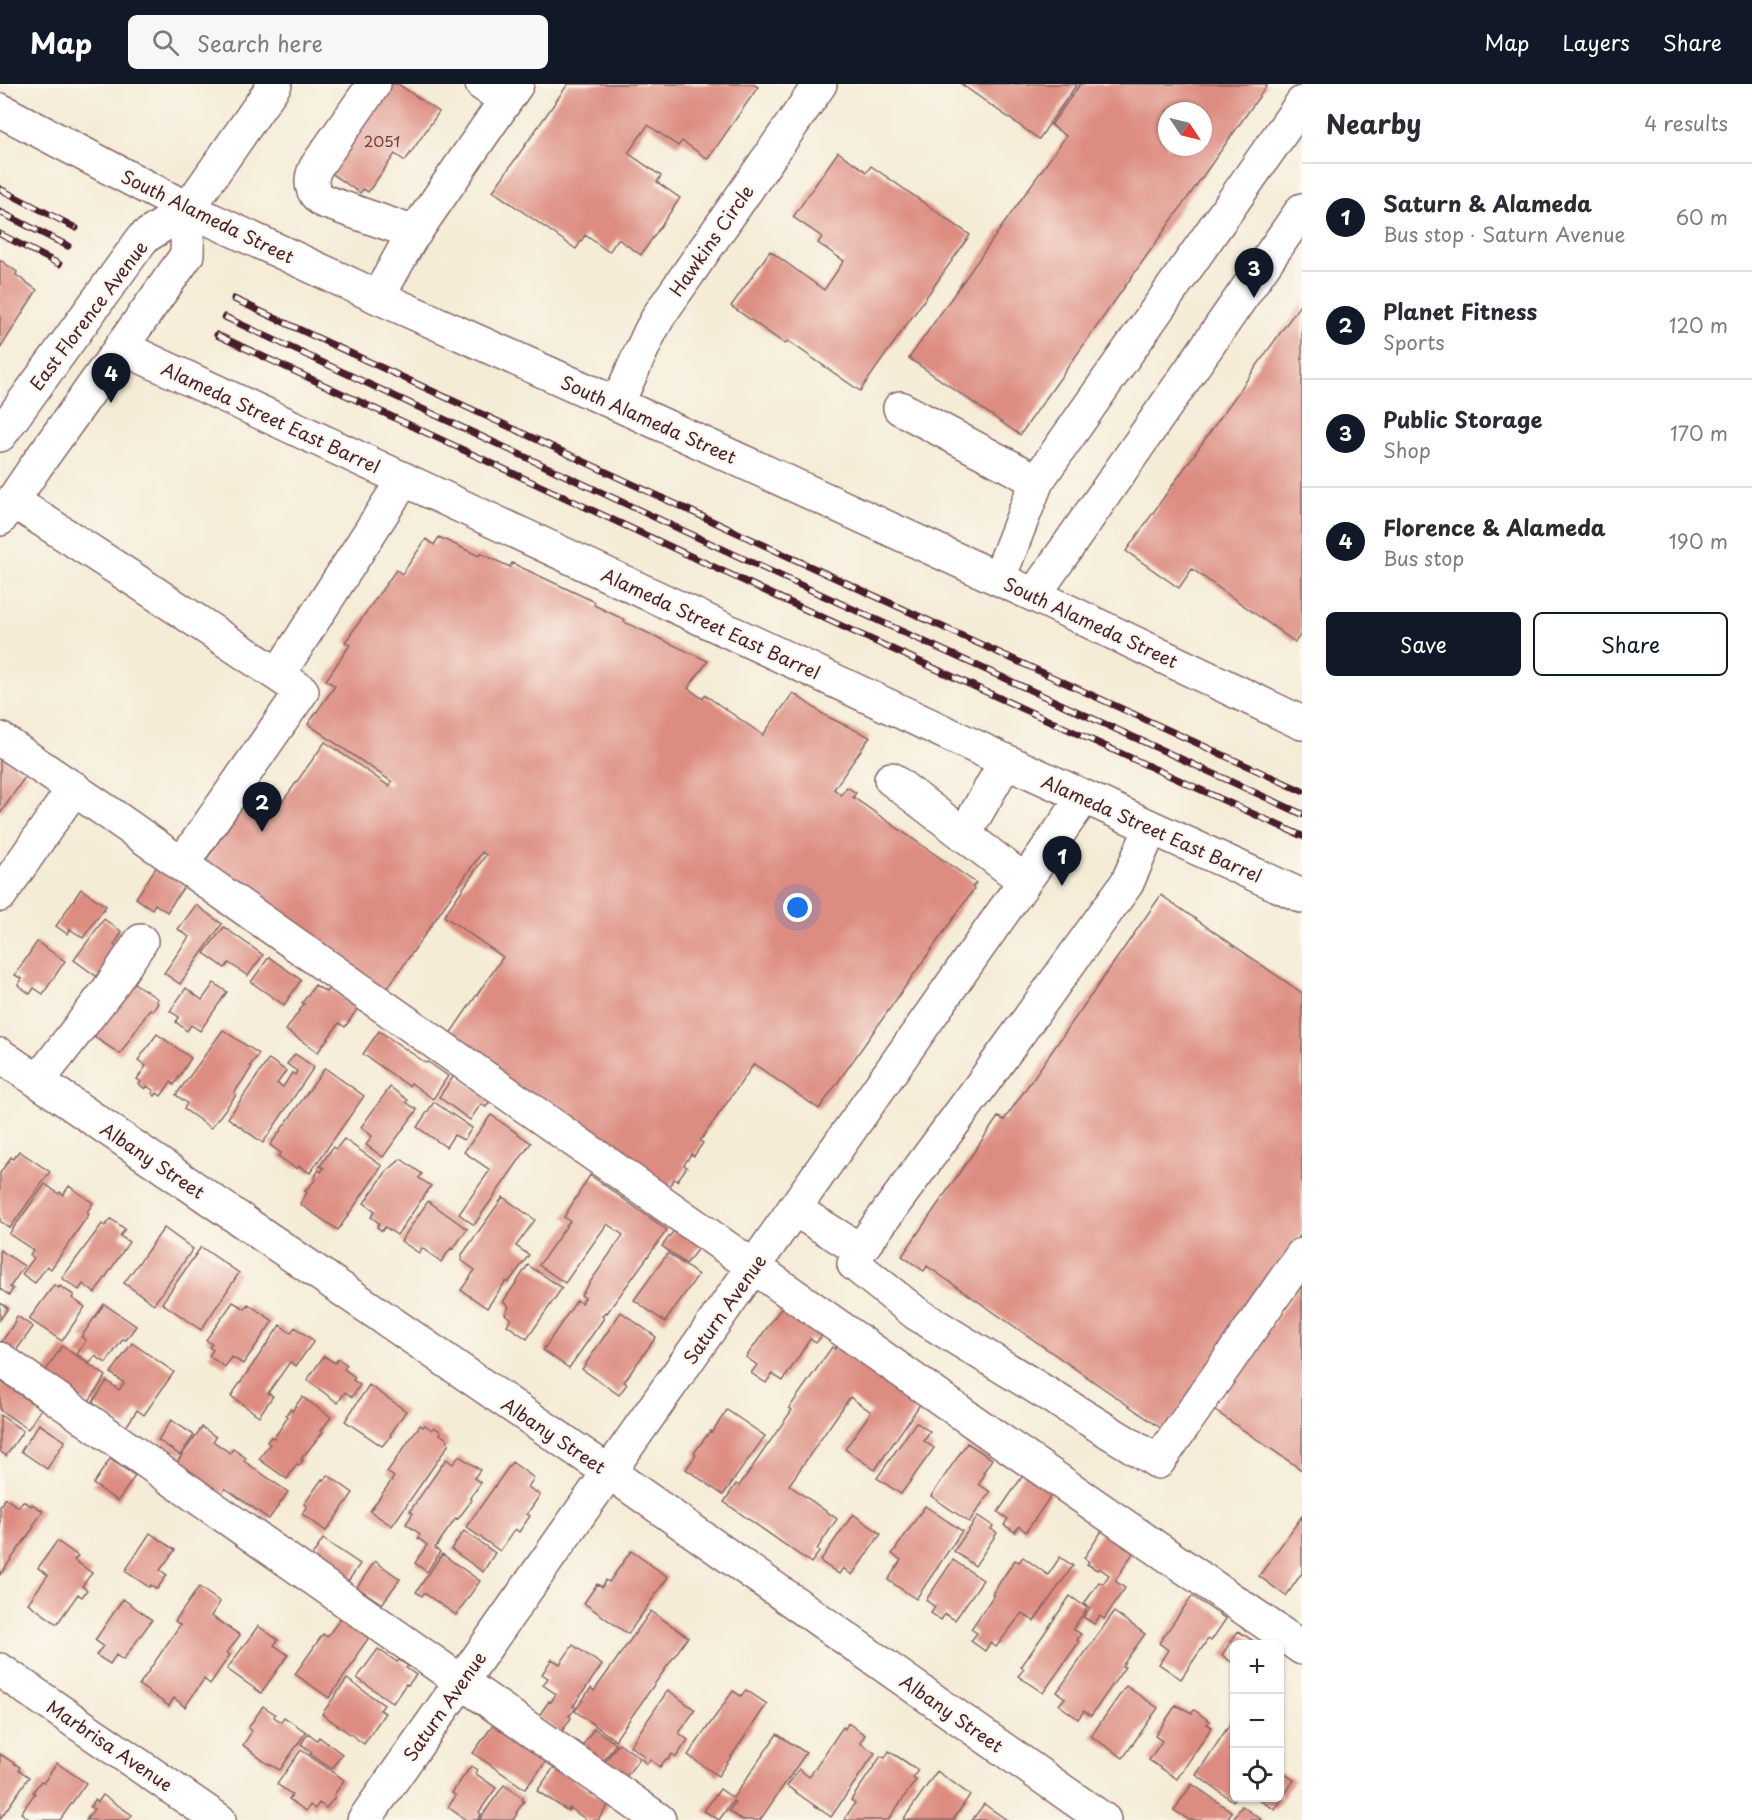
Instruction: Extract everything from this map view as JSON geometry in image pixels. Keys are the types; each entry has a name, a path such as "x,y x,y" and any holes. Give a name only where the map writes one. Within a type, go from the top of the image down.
{"street":[{"name":"East Florence Avenue","path":"0,435 143,238 188,209 275,84"},
{"path":"374,84 316,167 311,184 319,199 327,203 415,233"},
{"name":"Hawkins Circle","path":"617,404 660,314 820,84"},
{"path":"378,297 502,90"},
{"path":"999,578 1037,481 1302,103"},
{"name":"South Alameda Street","path":"0,110 188,209 999,578 1302,723"},
{"path":"181,864 302,691 6,510 187,255 188,209"},
{"path":"1034,595 1302,210"},
{"name":"Alameda Street East Barrel","path":"121,347 1006,761 1302,896"},
{"path":"900,408 1037,481"},
{"path":"278,675 404,479"},
{"path":"0,739 74,788 994,1436 1302,1648"},
{"path":"964,835 1006,761"},
{"path":"891,779 1026,881"},
{"path":"0,895 74,788"},
{"name":"Saturn Avenue","path":"364,1820 1084,797"},
{"path":"1151,828 1127,883 860,1250 854,1264 917,1314 1158,1462 1302,1255"},
{"path":"38,1081 109,988 141,941"},
{"name":"Albany Street","path":"0,1055 609,1472 1104,1820"},
{"path":"794,1209 860,1250"},
{"path":"0,1359 659,1820"},
{"name":"Marbrisa Avenue","path":"0,1670 219,1820"}],"building":[{"path":"385,84 398,84 439,112 405,161 395,154 368,192 363,189 360,193 328,171"},
{"path":"568,84 753,84 758,87 708,159 682,141 678,146 648,125 628,153 661,176 657,182 680,198 641,255 618,239 609,252 585,235 576,249 493,191"},
{"path":"961,84 1077,84 1039,139"},
{"path":"1080,84 1268,84 1020,435 909,358 1066,136 1051,125"},
{"path":"838,152 867,172 871,166 970,235 860,391 788,341 785,344 731,306 770,251 824,290 844,261 818,243 822,237 793,217"},
{"path":"0,260 37,290 0,349"},
{"path":"1302,302 1302,633 1295,642 1192,569 1179,588 1126,551"},
{"path":"439,537 479,556 480,553 510,567 512,563 595,602 594,605 625,620 624,622 708,661 688,688 703,699 705,695 763,735 793,693 826,716 870,737 834,789 841,795 847,787 856,793 853,797 976,883 819,1109 754,1064 700,1141 703,1143 694,1156 691,1154 684,1165 687,1167 677,1181 674,1179 666,1191 447,1038 503,957 444,916 486,855 482,852 385,992 205,866 209,862 206,860 254,790 257,792 262,786 283,801 325,742 389,786 392,782 308,724 335,686 326,680 350,645 345,642 396,570 402,574 426,539 434,545"},
{"path":"0,755 27,774 0,814"},
{"path":"157,866 185,885 167,912 155,904 152,909 136,898"},
{"path":"81,889 106,906 83,938 70,929 67,934 56,926"},
{"path":"1161,895 1302,993 1302,1233 1165,1431 927,1266 924,1271 902,1256 998,1117 1004,1120"},
{"path":"196,905 222,924 180,984 164,973 189,937 178,929"},
{"path":"104,919 122,932 114,945 128,955 107,984 74,960"},
{"path":"224,927 263,955 248,976 229,963 225,968 204,953"},
{"path":"37,942 65,961 43,994 34,988 30,994 18,985 22,979 15,975"},
{"path":"269,957 301,980 284,1005 251,982"},
{"path":"125,977 158,999 156,1001 158,1003 153,1011 150,1009 120,1054 88,1033"},
{"path":"214,983 227,992 200,1031 191,1025 187,1031 176,1022 179,1017 170,1011 186,988 202,1000"},
{"path":"315,985 326,992 329,988 358,1008 345,1027 339,1023 318,1052 286,1030"},
{"path":"223,1030 259,1054 234,1093 236,1095 211,1128 184,1109 187,1103 176,1095"},
{"path":"379,1031 448,1076 433,1099 411,1083 409,1086 363,1054"},
{"path":"157,1034 191,1058 174,1085 171,1082 161,1096 157,1093 155,1096 152,1093 154,1091 147,1086 145,1089 137,1079 146,1066 138,1060"},
{"path":"295,1054 314,1067 263,1143 228,1118 269,1059 286,1071 277,1084 283,1087 292,1073 295,1075 297,1071 287,1064"},
{"path":"325,1068 364,1096 310,1173 299,1166 297,1169 278,1156 281,1153 270,1145"},
{"path":"455,1074 491,1100 486,1107 481,1104 470,1120 439,1097"},
{"path":"390,1087 417,1110 383,1157 366,1145 372,1136 361,1127"},
{"path":"434,1102 472,1128 464,1140 454,1135 446,1147 417,1127"},
{"path":"491,1115 531,1143 474,1225 459,1214 490,1170 464,1152"},
{"path":"344,1139 382,1166 338,1230 300,1204 307,1192 305,1191 316,1179 314,1178 319,1170 321,1172 324,1168 320,1166 333,1147 336,1149"},
{"path":"19,1151 50,1172 10,1228 0,1221 0,1173 11,1157 13,1159"},
{"path":"401,1159 422,1174 419,1178 431,1186 397,1235 385,1227 382,1231 377,1227 379,1223 371,1217 375,1211 364,1203 386,1172"},
{"path":"590,1175 667,1230 607,1313 605,1312 602,1316 604,1318 569,1368 543,1350 577,1300 581,1303 585,1298 581,1295 623,1235 607,1224 565,1283 539,1265 570,1221 564,1217"},
{"path":"45,1184 63,1195 69,1186 93,1203 87,1212 89,1214 51,1269 47,1266 35,1283 22,1274 34,1258 30,1255 33,1250 9,1234"},
{"path":"503,1197 535,1220 516,1246 529,1255 508,1283 506,1281 487,1308 461,1290 475,1270 461,1260 463,1258 461,1256"},
{"path":"428,1201 467,1229 441,1262 422,1248 419,1253 401,1241"},
{"path":"111,1219 125,1229 120,1236 129,1242 95,1293 83,1284 79,1290 62,1278 102,1224 105,1226"},
{"path":"679,1224 703,1242 686,1264 662,1246"},
{"path":"164,1228 193,1249 154,1304 124,1283"},
{"path":"201,1247 239,1273 201,1330 162,1303"},
{"path":"0,1250 24,1266 10,1287 13,1289 9,1295 0,1289"},
{"path":"668,1253 698,1275 665,1322 634,1300"},
{"path":"528,1265 562,1288 527,1339 507,1325 511,1319 505,1314 509,1307 503,1302"},
{"path":"1302,1281 1302,1470 1214,1410"},
{"path":"54,1285 74,1295 72,1298 85,1307 62,1341 29,1319"},
{"path":"787,1300 827,1329 816,1343 810,1339 783,1381 772,1374 766,1383 751,1373 757,1365 746,1357"},
{"path":"233,1302 245,1309 248,1304 273,1321 243,1364 232,1357 225,1367 209,1356 213,1350 209,1347 212,1344 206,1340"},
{"path":"0,1303 8,1308 0,1320"},
{"path":"104,1304 136,1326 126,1340 123,1339 106,1363 95,1356 90,1363 77,1354 86,1340 81,1337"},
{"path":"621,1312 656,1337 624,1382 627,1384 619,1395 582,1369"},
{"path":"17,1316 33,1327 13,1355 0,1344"},
{"path":"280,1325 291,1333 295,1327 314,1341 296,1366 290,1362 268,1393 273,1396 259,1416 231,1396"},
{"path":"840,1342 923,1400 875,1470 845,1449 871,1412 850,1397 789,1485 837,1519 817,1549 820,1551 811,1563 724,1502 736,1484 739,1486 792,1410 789,1408 832,1347 835,1349"},
{"path":"132,1343 174,1372 144,1415 137,1410 126,1427 92,1403 107,1381 119,1390 124,1383 111,1373"},
{"path":"62,1346 106,1376 87,1404 43,1375"},
{"path":"324,1356 335,1363 338,1359 347,1365 344,1369 355,1377 353,1380 360,1385 352,1397 345,1392 338,1403 307,1380"},
{"path":"0,1381 41,1409 28,1429 0,1410"},
{"path":"369,1385 406,1411 382,1446 345,1421"},
{"path":"302,1397 331,1417 321,1431 323,1432 301,1459 303,1460 299,1466 297,1464 287,1479 259,1459 270,1444 267,1442 271,1437 274,1438 288,1417 286,1415 290,1409 292,1411"},
{"path":"727,1410 765,1436 723,1495 686,1469 696,1455 694,1453"},
{"path":"0,1415 23,1431 6,1456 0,1451"},
{"path":"171,1420 194,1435 180,1455 158,1440"},
{"path":"916,1422 930,1432 924,1441 934,1448 901,1494 877,1478"},
{"path":"39,1424 65,1441 47,1469 21,1451"},
{"path":"420,1425 423,1427 425,1425 432,1430 434,1427 441,1432 440,1434 448,1440 449,1444 392,1526 370,1511 394,1477 387,1472"},
{"path":"202,1427 216,1437 213,1441 230,1453 233,1449 246,1458 244,1461 288,1492 269,1519 225,1488 222,1494 177,1462"},
{"path":"967,1443 992,1459 979,1484 990,1492 969,1522 931,1496"},
{"path":"459,1456 480,1470 474,1478 481,1483 470,1498 472,1500 435,1548 440,1552 427,1572 415,1563 427,1545 418,1538 420,1534 406,1524 413,1513 410,1511 446,1459 453,1464"},
{"path":"110,1459 135,1476 118,1501 93,1484"},
{"path":"512,1462 534,1478 528,1487 540,1495 527,1514 530,1516 519,1532 515,1529 500,1551 466,1527"},
{"path":"1028,1468 1052,1494 1026,1532 1019,1526 1015,1532 1004,1525 1008,1519 998,1512"},
{"path":"328,1475 353,1493 326,1531 302,1514 307,1506 304,1504 322,1479 324,1480"},
{"path":"5,1498 18,1507 23,1501 43,1511 0,1575 0,1506"},
{"path":"925,1506 962,1531 916,1599 888,1580 901,1560 892,1554"},
{"path":"853,1514 881,1534 852,1575 843,1568 839,1574 820,1561"},
{"path":"978,1516 993,1526 991,1529 997,1533 975,1566 954,1551"},
{"path":"1302,1516 1302,1573 1286,1596 1259,1576"},
{"path":"1105,1526 1127,1540 1123,1546 1133,1553 1115,1581 1125,1588 1104,1619 1100,1616 1094,1624 1083,1617 1090,1608 1084,1604 1099,1582 1103,1584 1109,1575 1087,1564 1089,1562 1084,1558"},
{"path":"464,1531 495,1553 483,1572 451,1549"},
{"path":"150,1533 175,1550 160,1570 167,1575 157,1589 151,1585 149,1587 125,1571"},
{"path":"323,1539 360,1564 347,1583 310,1559"},
{"path":"57,1541 78,1556 74,1560 92,1573 82,1586 87,1590 82,1597 78,1594 57,1624 28,1603 48,1575 38,1568"},
{"path":"631,1551 668,1577 628,1634 584,1603 597,1584 602,1587 606,1580 609,1582"},
{"path":"442,1554 480,1581 456,1615 424,1593 422,1596 416,1592"},
{"path":"1023,1557 1048,1575 1060,1557 1073,1566 1034,1621 1022,1613 996,1647 990,1643 985,1651 971,1641 977,1633 971,1629 1015,1560 1019,1562"},
{"path":"953,1560 983,1580 955,1620 945,1614 941,1620 931,1613 935,1607 926,1600"},
{"path":"375,1561 400,1579 382,1604 357,1587"},
{"path":"199,1587 220,1602 211,1616 240,1635 227,1653 230,1655 210,1684 204,1679 185,1707 174,1698 169,1706 139,1685 180,1625 175,1621"},
{"path":"1070,1596 1087,1608 1073,1629 1081,1634 1077,1640 1079,1642 1043,1693 1018,1676 1024,1669 1021,1667"},
{"path":"1192,1596 1226,1619 1211,1641 1208,1639 1181,1679 1159,1664 1168,1650 1159,1643"},
{"path":"123,1599 152,1620 123,1660 116,1655 110,1664 96,1655 103,1646 95,1640"},
{"path":"651,1611 688,1637 615,1740 575,1711 591,1688 594,1691"},
{"path":"1114,1612 1145,1634 1091,1716 1084,1711 1078,1719 1059,1705 1065,1698 1057,1692"},
{"path":"342,1616 370,1636 329,1698 295,1674 323,1634 327,1637"},
{"path":"258,1626 278,1640 274,1645 288,1655 261,1693 227,1669"},
{"path":"1238,1631 1252,1640 1232,1640"},
{"path":"1230,1643 1230,1661 1222,1655"},
{"path":"573,1645 602,1665 573,1706 576,1708 569,1716 571,1718 561,1733 538,1717 556,1694 543,1685 548,1678 542,1674 552,1659 560,1664"},
{"path":"378,1649 397,1662 399,1660 408,1666 406,1668 416,1675 408,1685 406,1684 393,1703 357,1678"},
{"path":"347,1679 384,1705 380,1710 385,1713 364,1744 322,1714"},
{"path":"1126,1686 1158,1708 1123,1758 1091,1736"},
{"path":"668,1690 695,1710 679,1733 688,1740 676,1757 672,1754 660,1767 650,1760 647,1764 642,1760 644,1756 630,1746"},
{"path":"746,1690 767,1704 718,1776 688,1755 733,1691 741,1696"},
{"path":"1176,1705 1192,1713 1194,1710 1210,1721 1207,1724 1212,1727 1177,1779 1149,1760 1162,1741 1155,1736"},
{"path":"263,1706 275,1714 274,1717 281,1722 284,1717 306,1732 280,1770 243,1745 252,1731 248,1728"},
{"path":"498,1718 549,1758 525,1789 473,1753"},
{"path":"848,1723 865,1735 860,1743 875,1753 831,1817 787,1786 799,1769 809,1777"},
{"path":"1230,1724 1230,1799 1196,1775"},
{"path":"594,1728 616,1744 602,1763 581,1748"},
{"path":"308,1733 317,1740 319,1737 342,1754 332,1769 310,1754 312,1752 301,1744"},
{"path":"777,1734 806,1753 760,1820 742,1820 729,1811 735,1802 733,1801 719,1820 704,1811 720,1789 733,1798"},
{"path":"619,1743 640,1758 626,1777 605,1762"},
{"path":"301,1750 344,1780 326,1808 319,1803 315,1809 310,1805 306,1811 289,1799 292,1795 277,1784"},
{"path":"889,1751 918,1770 913,1778 916,1780 888,1820 844,1820 855,1803 851,1800 881,1756 885,1758"},
{"path":"0,1754 20,1767 19,1770 29,1777 0,1819"},
{"path":"57,1763 86,1783 60,1820 31,1820 21,1813 35,1793 33,1792 41,1781 44,1782"},
{"path":"471,1766 477,1770 475,1773 496,1788 479,1812 481,1814 477,1820 466,1820 448,1807 456,1796 452,1793"},
{"path":"554,1767 609,1804 598,1820 587,1820 570,1808 568,1811 537,1791"},
{"path":"937,1771 970,1795 953,1820 903,1820"},
{"path":"1284,1774 1294,1780 1284,1796"},
{"path":"1192,1784 1232,1812 1226,1820 1189,1820 1174,1810"},
{"path":"504,1785 524,1801 513,1820 479,1820"},
{"path":"103,1795 132,1815 128,1820 86,1820 94,1809 90,1807"},
{"path":"1262,1802 1280,1802 1275,1810"},
{"path":"984,1804 1007,1820 972,1820"},
{"path":"1242,1806 1262,1820 1232,1820"}],"railway":[{"path":"0,189 76,228"},
{"path":"0,212 68,246"},
{"path":"0,234 59,264"},
{"path":"234,299 796,560 1302,791"},
{"path":"225,317 787,579 1302,814"},
{"path":"217,335 778,597 1302,836"}],"place":[{"name":"Public Storage","path":"1254,298"},
{"name":"Florence & Alameda","path":"111,403"},
{"name":"Planet Fitness","path":"262,832"},
{"name":"Saturn & Alameda","path":"1062,886"}]}
